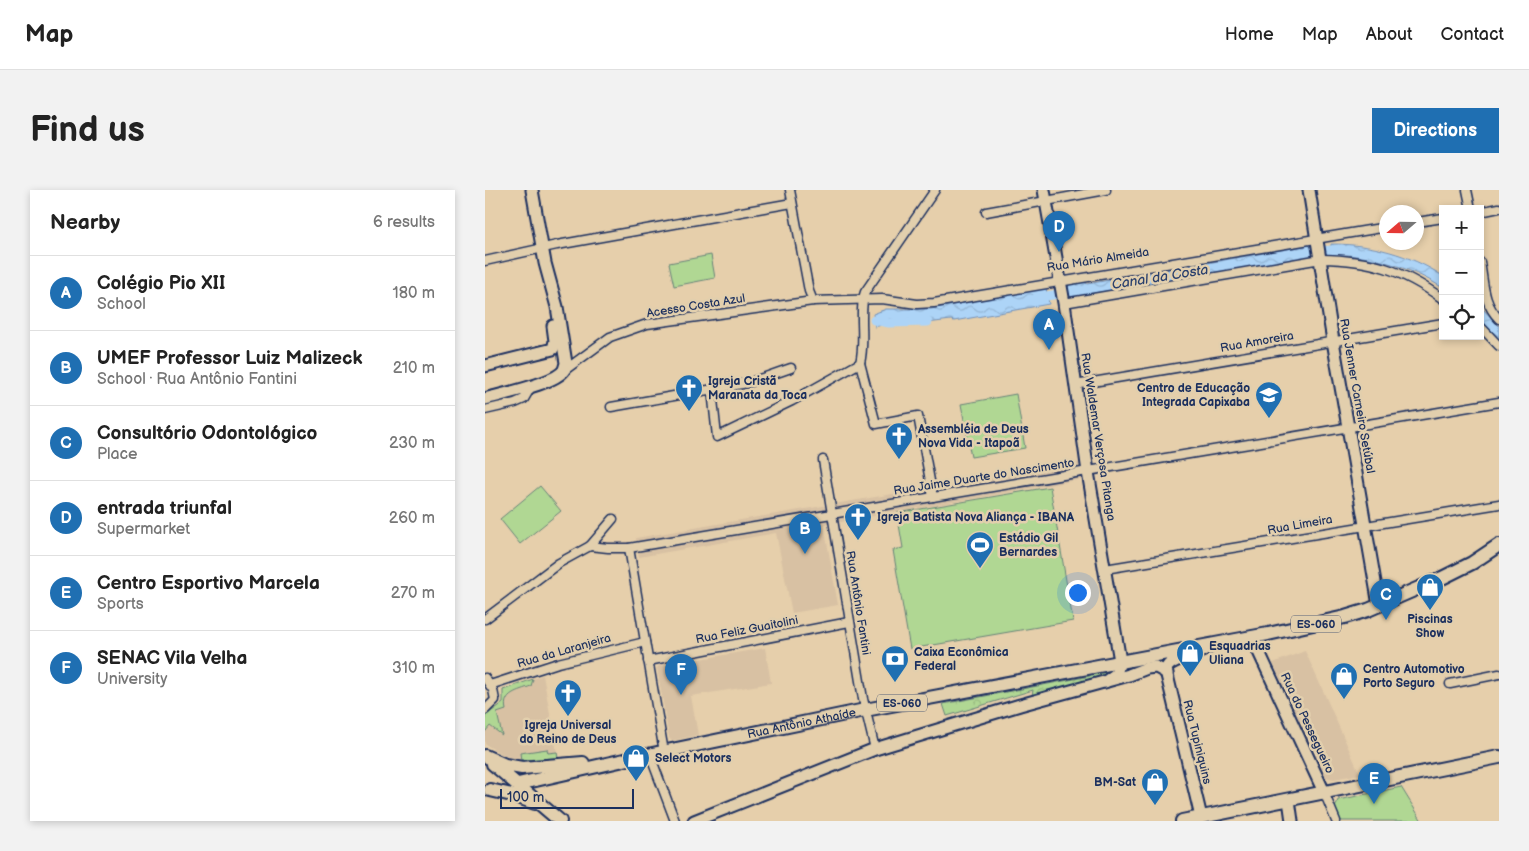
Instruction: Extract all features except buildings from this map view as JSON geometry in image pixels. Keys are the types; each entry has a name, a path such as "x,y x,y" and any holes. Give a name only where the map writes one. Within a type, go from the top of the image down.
{"main road":[{"name":"ES-060","path":"1120,661 1253,637 1345,617 1379,605 1458,571 1499,545"},
{"name":"Rua Antônio Athaíde","path":"518,784 865,710 1120,661"},
{"path":"485,756 505,765 522,768 633,758"},
{"path":"485,756 560,821"},
{"path":"1182,821 1499,758"},
{"path":"487,791 517,797 544,807"}],"street":[{"path":"485,366 553,349 555,340 545,263 532,190"},
{"path":"789,190 809,290 813,301"},
{"path":"933,497 918,416 876,424 860,363 864,349 863,300 866,289 935,190"},
{"path":"986,212 1045,195 1106,190"},
{"name":"Rua Jenner Carneiro Setúbal","path":"1309,190 1379,605"},
{"path":"1467,190 1470,205"},
{"name":"Rua Waldemar Verçosa Pitanga","path":"1045,195 1064,301 1088,472 1120,661"},
{"path":"485,261 543,248 792,203"},
{"path":"1484,211 1499,208"},
{"path":"1424,221 1439,219"},
{"name":"Rua Mário Almeida","path":"813,301 882,299 917,304 934,303 1379,229"},
{"path":"1064,301 1321,258 1361,261 1383,266 1401,273 1439,297"},
{"path":"485,398 531,386 558,375 564,370 566,363 565,348 557,307 545,263"},
{"path":"1484,283 1488,304 1491,311 1499,319"},
{"name":"Acesso Costa Azul","path":"564,370 610,337 647,324 813,301"},
{"name":"Rua Amoreira","path":"1075,385 1439,324"},
{"path":"1484,330 1499,346"},
{"path":"712,390 717,437 792,400 860,363"},
{"path":"611,407 755,381 791,368"},
{"path":"485,410 515,404 524,399 531,386"},
{"name":"Rua Jaime Duarte do Nascimento","path":"590,546 629,548 1499,402"},
{"name":"Rua Antônio Fantini","path":"823,460 849,622 865,710 875,749"},
{"name":"Rua Limeira","path":"1105,569 1499,504"},
{"path":"485,619 559,563 590,546 613,519"},
{"path":"629,548 664,752"},
{"name":"Rua Feliz Guaitolini","path":"648,661 849,622"},
{"name":"Rua do Pessegueiro","path":"1253,637 1325,792 1336,821"},
{"name":"Rua da Laranjeira","path":"490,685 558,663 645,642"},
{"path":"694,821 875,749 1151,667 1167,673 1166,669 1171,664 1195,655 1214,644"},
{"path":"1105,682 1116,674 1120,661"},
{"name":"Rua Tupiniquins","path":"1167,673 1201,817"},
{"path":"1450,684 1499,674"},
{"path":"485,678 495,695 495,700 485,710"},
{"path":"650,755 675,821"},
{"name":"Rua Antônio Athaíde","path":"487,791 518,784"},
{"path":"1289,800 1292,821"}],"shaded area":[{"path":"1080,462 1083,479 824,525 838,605 792,613 776,533 639,557 636,538"},
{"path":"765,648 771,683 691,696 698,735 672,741 669,738 657,668 659,666"},
{"path":"1305,651 1360,774 1334,779 1325,777 1273,663"},
{"path":"543,675 558,758 516,759 503,755 485,744 485,716 503,703 503,690"}],"green space":[{"path":"711,255 715,278 674,286 669,263"},
{"path":"1016,394 1025,448 971,457 961,404"},
{"path":"540,486 561,511 520,544 500,519"},
{"name":"Estádio Gil Bernardes","path":"1050,487 1073,621 910,649 893,550 903,548 897,513"},
{"path":"1110,669 1099,678 1032,696 1033,690 947,716 943,704 1090,676 1090,673"},
{"path":"533,679 531,686 512,693 506,700 506,710 497,713 502,735 490,726 485,732 485,716 503,703 503,690"},
{"path":"547,749 548,753 557,752 558,758 521,760 520,753"},
{"path":"1401,787 1422,821 1341,821 1335,808 1338,800"}],"water":[{"path":"1331,244 1346,244 1375,248 1403,256 1439,274 1439,286 1389,263 1375,259 1331,254"},
{"path":"1310,245 1312,257 1088,294 1074,298 1070,295 1068,284 1083,281 1087,284"},
{"path":"1046,288 1049,304 954,321 919,324 914,321 903,320 875,327 873,314 886,309 931,309"},
{"path":"1484,310 1499,326 1499,340 1484,325"}],"waterway":[{"name":"Canal da Costa","path":"1300,253 1342,249"},
{"name":"Canal da Costa","path":"1036,298 1080,290"},
{"name":"Canal da Costa","path":"874,320 889,323 928,322"}],"place":[{"name":"entrada triunfal","path":"1059,252"},
{"name":"Colégio Pio XII","path":"1049,350"},
{"name":"Igreja Cristã Maranata da Toca","path":"689,412"},
{"name":"Centro de Educação Integrada Capixaba","path":"1269,419"},
{"name":"Assembléia de Deus Nova Vida - Itapoã","path":"899,460"},
{"name":"Igreja Batista Nova Aliança - IBANA","path":"858,541"},
{"name":"UMEF Professor Luiz Malizeck","path":"805,554"},
{"name":"Estádio Gil Bernardes","path":"980,569"},
{"name":"Piscinas Show","path":"1430,611"},
{"name":"Consultório Odontológico","path":"1386,620"},
{"name":"Esquadrias Uliana","path":"1190,677"},
{"name":"Caixa Econômica Federal","path":"895,683"},
{"name":"SENAC Vila Velha","path":"681,695"},
{"name":"Centro Automotivo Porto Seguro","path":"1344,700"},
{"name":"Igreja Universal do Reino de Deus","path":"568,717"},
{"name":"Select Motors","path":"636,782"},
{"name":"Centro Esportivo Marcela","path":"1374,804"},
{"name":"BM-Sat","path":"1155,806"}]}
